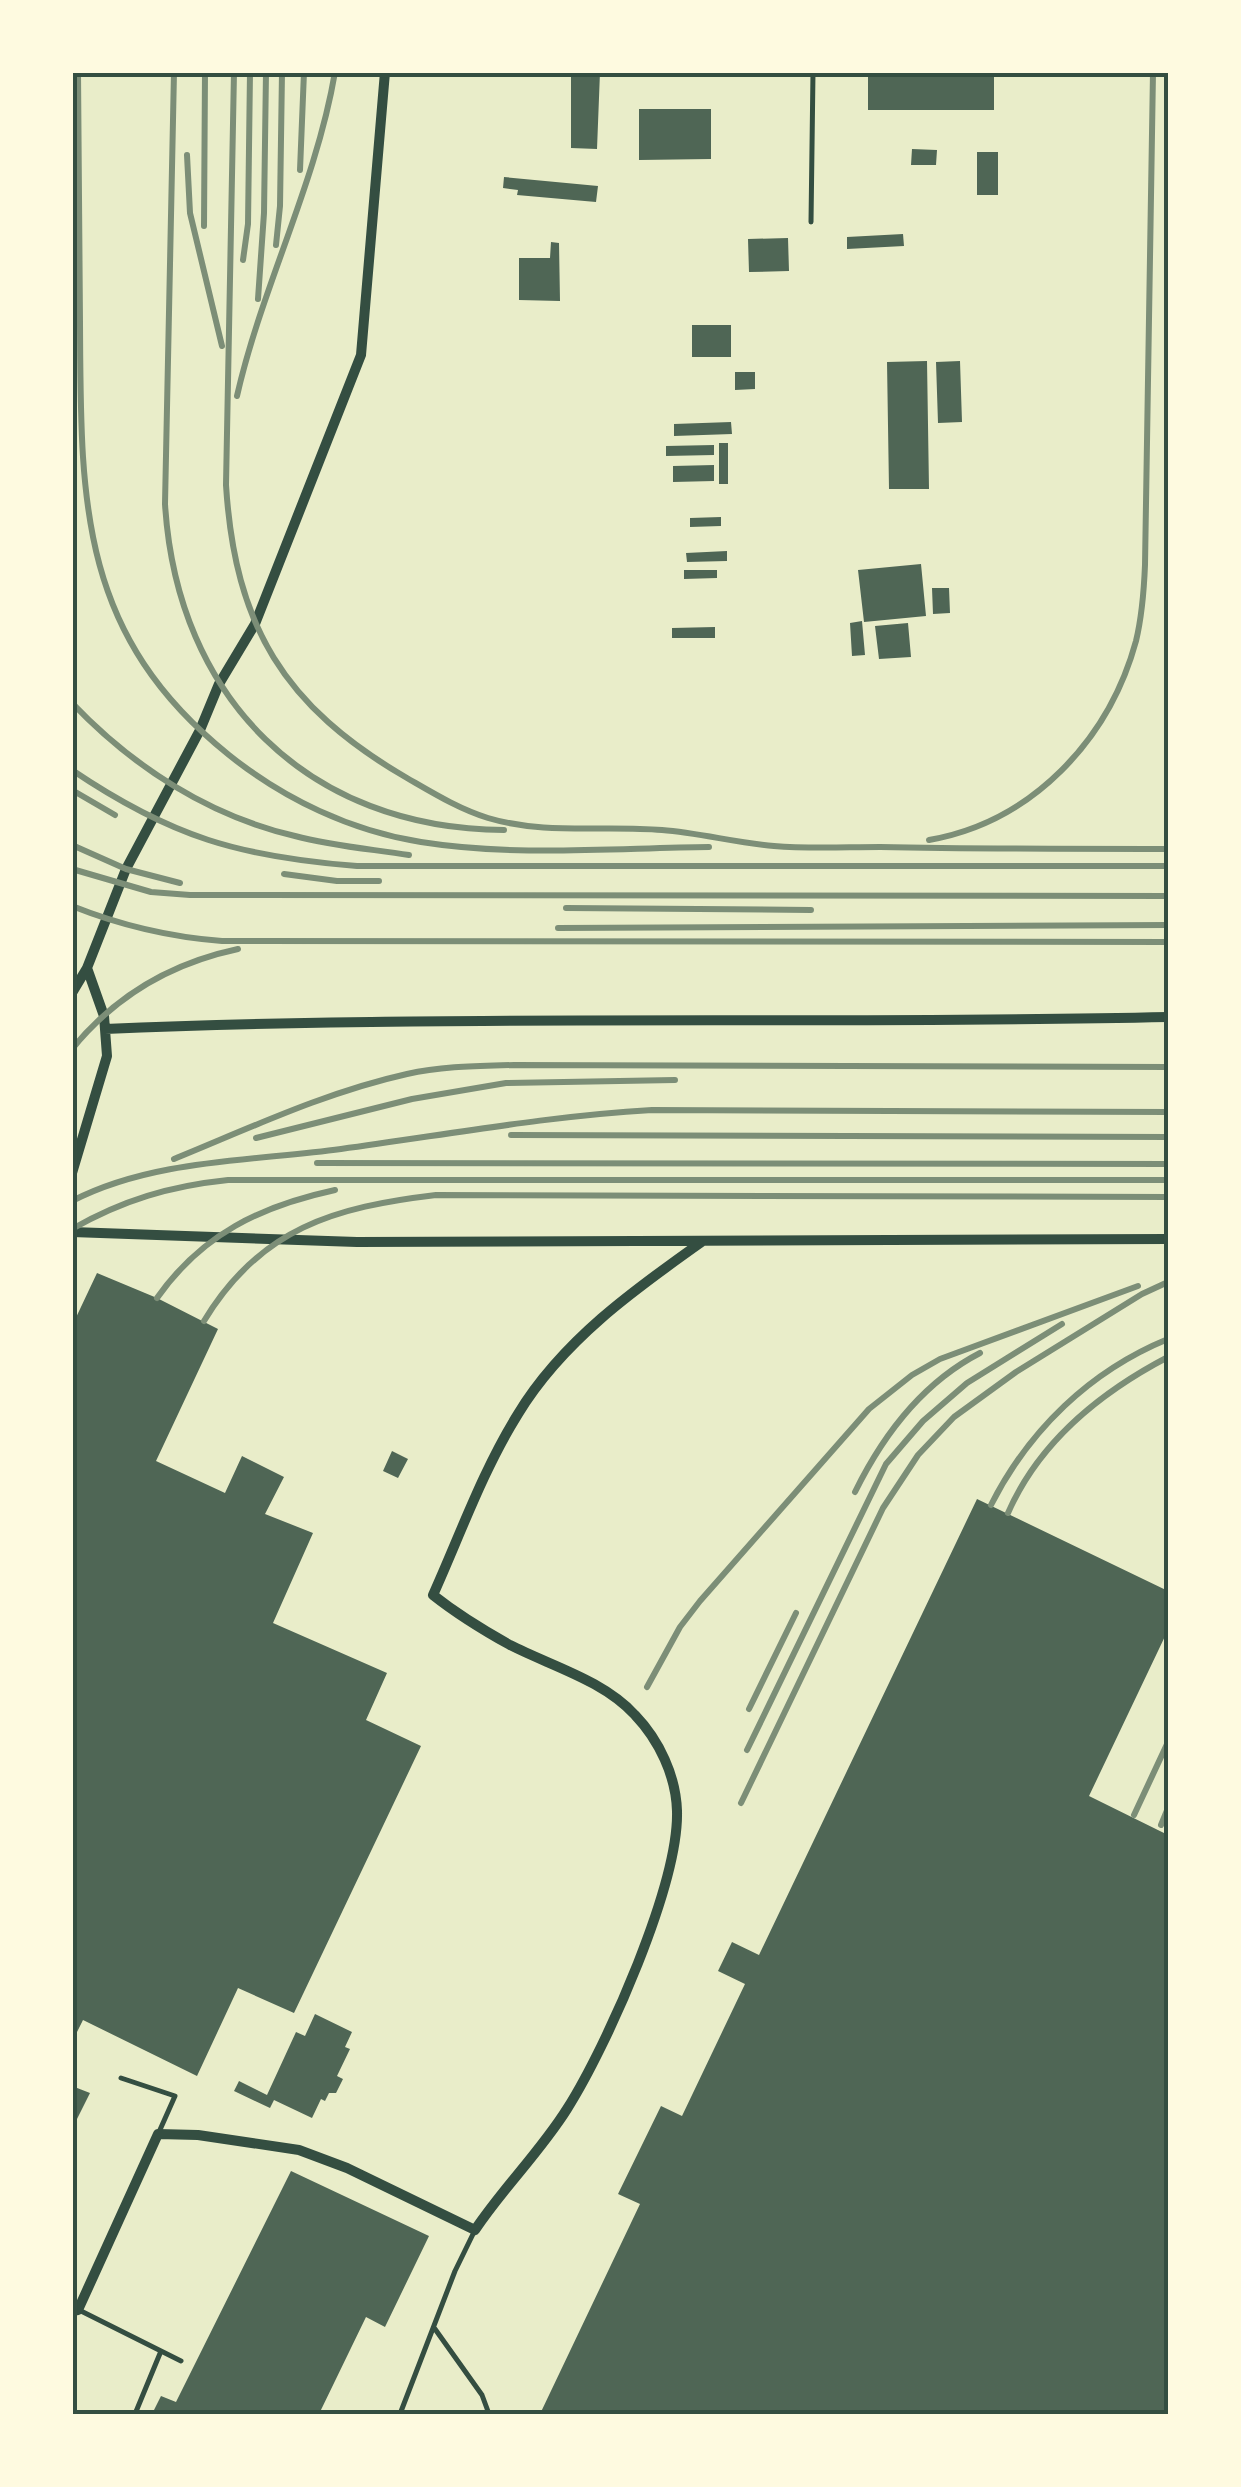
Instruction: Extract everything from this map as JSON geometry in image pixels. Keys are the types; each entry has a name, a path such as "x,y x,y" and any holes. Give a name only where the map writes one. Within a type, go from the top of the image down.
{"street":[{"path":"72,993 87,968 126,869 200,730 218,684 255,624 361,355 385,72"},
{"path":"72,1173 107,1056 104,1016 87,968"},
{"path":"105,1029 260,1022 1168,1017"},
{"path":"72,1232 310,1242 1168,1239"},
{"path":"75,2311 158,2134 198,2135 299,2150 363,2175 475,2230 552,2132 593,2064 653,1921 666,1879 677,1813 674,1786 663,1756 644,1726 621,1701 510,1645 433,1595 499,1448 540,1384 594,1324 703,1241"}],"lane":[{"path":"811,222 813,72"},
{"path":"121,2078 174,2096 158,2134"},
{"path":"400,2414 475,2230"},
{"path":"75,2311 181,2361"},
{"path":"434,2328 465,2368 489,2414"},
{"path":"135,2414 161,2351"}],"building":[{"path":"571,72 600,72 597,149 571,148"},
{"path":"868,72 994,72 994,110 868,110"},
{"path":"639,109 711,109 711,159 639,160"},
{"path":"912,149 937,150 936,165 911,165"},
{"path":"977,152 998,152 998,195 977,195"},
{"path":"504,177 598,186 596,202 517,195 518,190 503,188"},
{"path":"903,234 904,246 847,249 847,237"},
{"path":"788,238 789,271 749,272 748,239"},
{"path":"551,242 559,243 560,301 519,300 519,258 550,258"},
{"path":"692,325 731,325 731,357 692,357"},
{"path":"927,361 929,489 889,489 887,362"},
{"path":"960,361 962,422 938,423 936,362"},
{"path":"735,372 755,372 755,389 735,390"},
{"path":"731,422 732,434 674,436 674,424"},
{"path":"719,443 728,443 728,484 719,484"},
{"path":"714,445 714,455 666,456 666,446"},
{"path":"714,465 714,481 673,482 673,466"},
{"path":"721,517 721,526 690,527 690,518"},
{"path":"727,551 727,561 687,562 686,553"},
{"path":"921,564 926,616 864,622 858,570"},
{"path":"684,570 717,570 717,578 684,579"},
{"path":"932,588 949,588 950,613 933,614"},
{"path":"862,621 865,655 852,656 850,623"},
{"path":"908,623 911,657 879,659 875,626"},
{"path":"715,627 715,638 672,638 672,628"},
{"path":"97,1273 218,1329 156,1461 225,1493 242,1456 284,1477 265,1514 313,1533 273,1623 387,1673 366,1720 421,1746 294,2013 238,1988 197,2076 83,2020 72,2042 72,1326"},
{"path":"392,1451 408,1459 398,1478 383,1471"},
{"path":"977,1499 1168,1591 1168,1630 1089,1796 1168,1835 1168,2414 540,2414 640,2204 618,2194 661,2106 682,2116 745,1984 718,1971 732,1942 759,1955"},
{"path":"315,2014 352,2032 345,2047 350,2049 337,2076 343,2079 336,2093 329,2093 325,2101 321,2099 312,2118 274,2100 270,2108 234,2091 239,2081 267,2095 296,2032 305,2036"},
{"path":"72,2086 90,2093 72,2129"},
{"path":"291,2171 429,2236 385,2327 366,2317 319,2414 152,2414 161,2396 176,2402"}],"railway":[{"path":"78,72 80,387 88,506 98,560 116,612 142,661 179,709 229,755 272,786 319,811 395,837 492,849 709,847"},
{"path":"174,72 165,504 175,574 195,637 226,692 266,739 314,778 370,806 434,824 504,830"},
{"path":"204,226 205,72"},
{"path":"234,72 226,485 231,535 255,621 274,658 328,722 364,751 436,795 477,814 509,823 662,830 787,847 1168,849"},
{"path":"243,260 248,224 250,72"},
{"path":"258,299 266,72"},
{"path":"276,245 282,72"},
{"path":"300,170 304,72"},
{"path":"237,396 315,154 335,72"},
{"path":"929,840 1001,815 1061,771 1107,711 1136,641 1145,565 1153,72"},
{"path":"187,155 190,213 222,346"},
{"path":"72,703 147,768 232,816 309,839 409,855"},
{"path":"72,770 142,812 208,840 277,857 357,866 1168,866"},
{"path":"72,790 115,815"},
{"path":"72,845 126,869 180,883"},
{"path":"72,869 151,892 190,895 1168,896"},
{"path":"284,874 337,881 379,881"},
{"path":"72,906 146,930 222,941 1168,942"},
{"path":"566,908 811,910"},
{"path":"558,928 1168,925"},
{"path":"72,1049 107,1013 146,984 190,963 238,949"},
{"path":"174,1159 347,1091 407,1074 447,1068 1168,1067"},
{"path":"256,1138 412,1099 506,1083 675,1080"},
{"path":"72,1201 103,1187 170,1169 613,1113 1168,1112"},
{"path":"511,1135 1168,1137"},
{"path":"317,1163 1168,1164"},
{"path":"72,1229 147,1196 228,1180 1168,1180"},
{"path":"157,1298 193,1256 235,1226 282,1205 335,1190"},
{"path":"204,1321 226,1289 275,1243 333,1216 436,1195 1168,1197"},
{"path":"741,1803 883,1508 918,1455 954,1417 1016,1372 1168,1282"},
{"path":"647,1687 680,1627 700,1601 869,1409 912,1375 940,1359 1138,1286"},
{"path":"747,1750 886,1464 923,1421 967,1383 1062,1324"},
{"path":"991,1505 1024,1452 1064,1406 1113,1368 1168,1339"},
{"path":"855,1492 878,1450 906,1412 940,1379 980,1353"},
{"path":"1008,1513 1037,1464 1074,1422 1119,1386 1168,1357"},
{"path":"749,1709 796,1613"},
{"path":"1134,1815 1168,1742"},
{"path":"1161,1825 1168,1808"}]}
